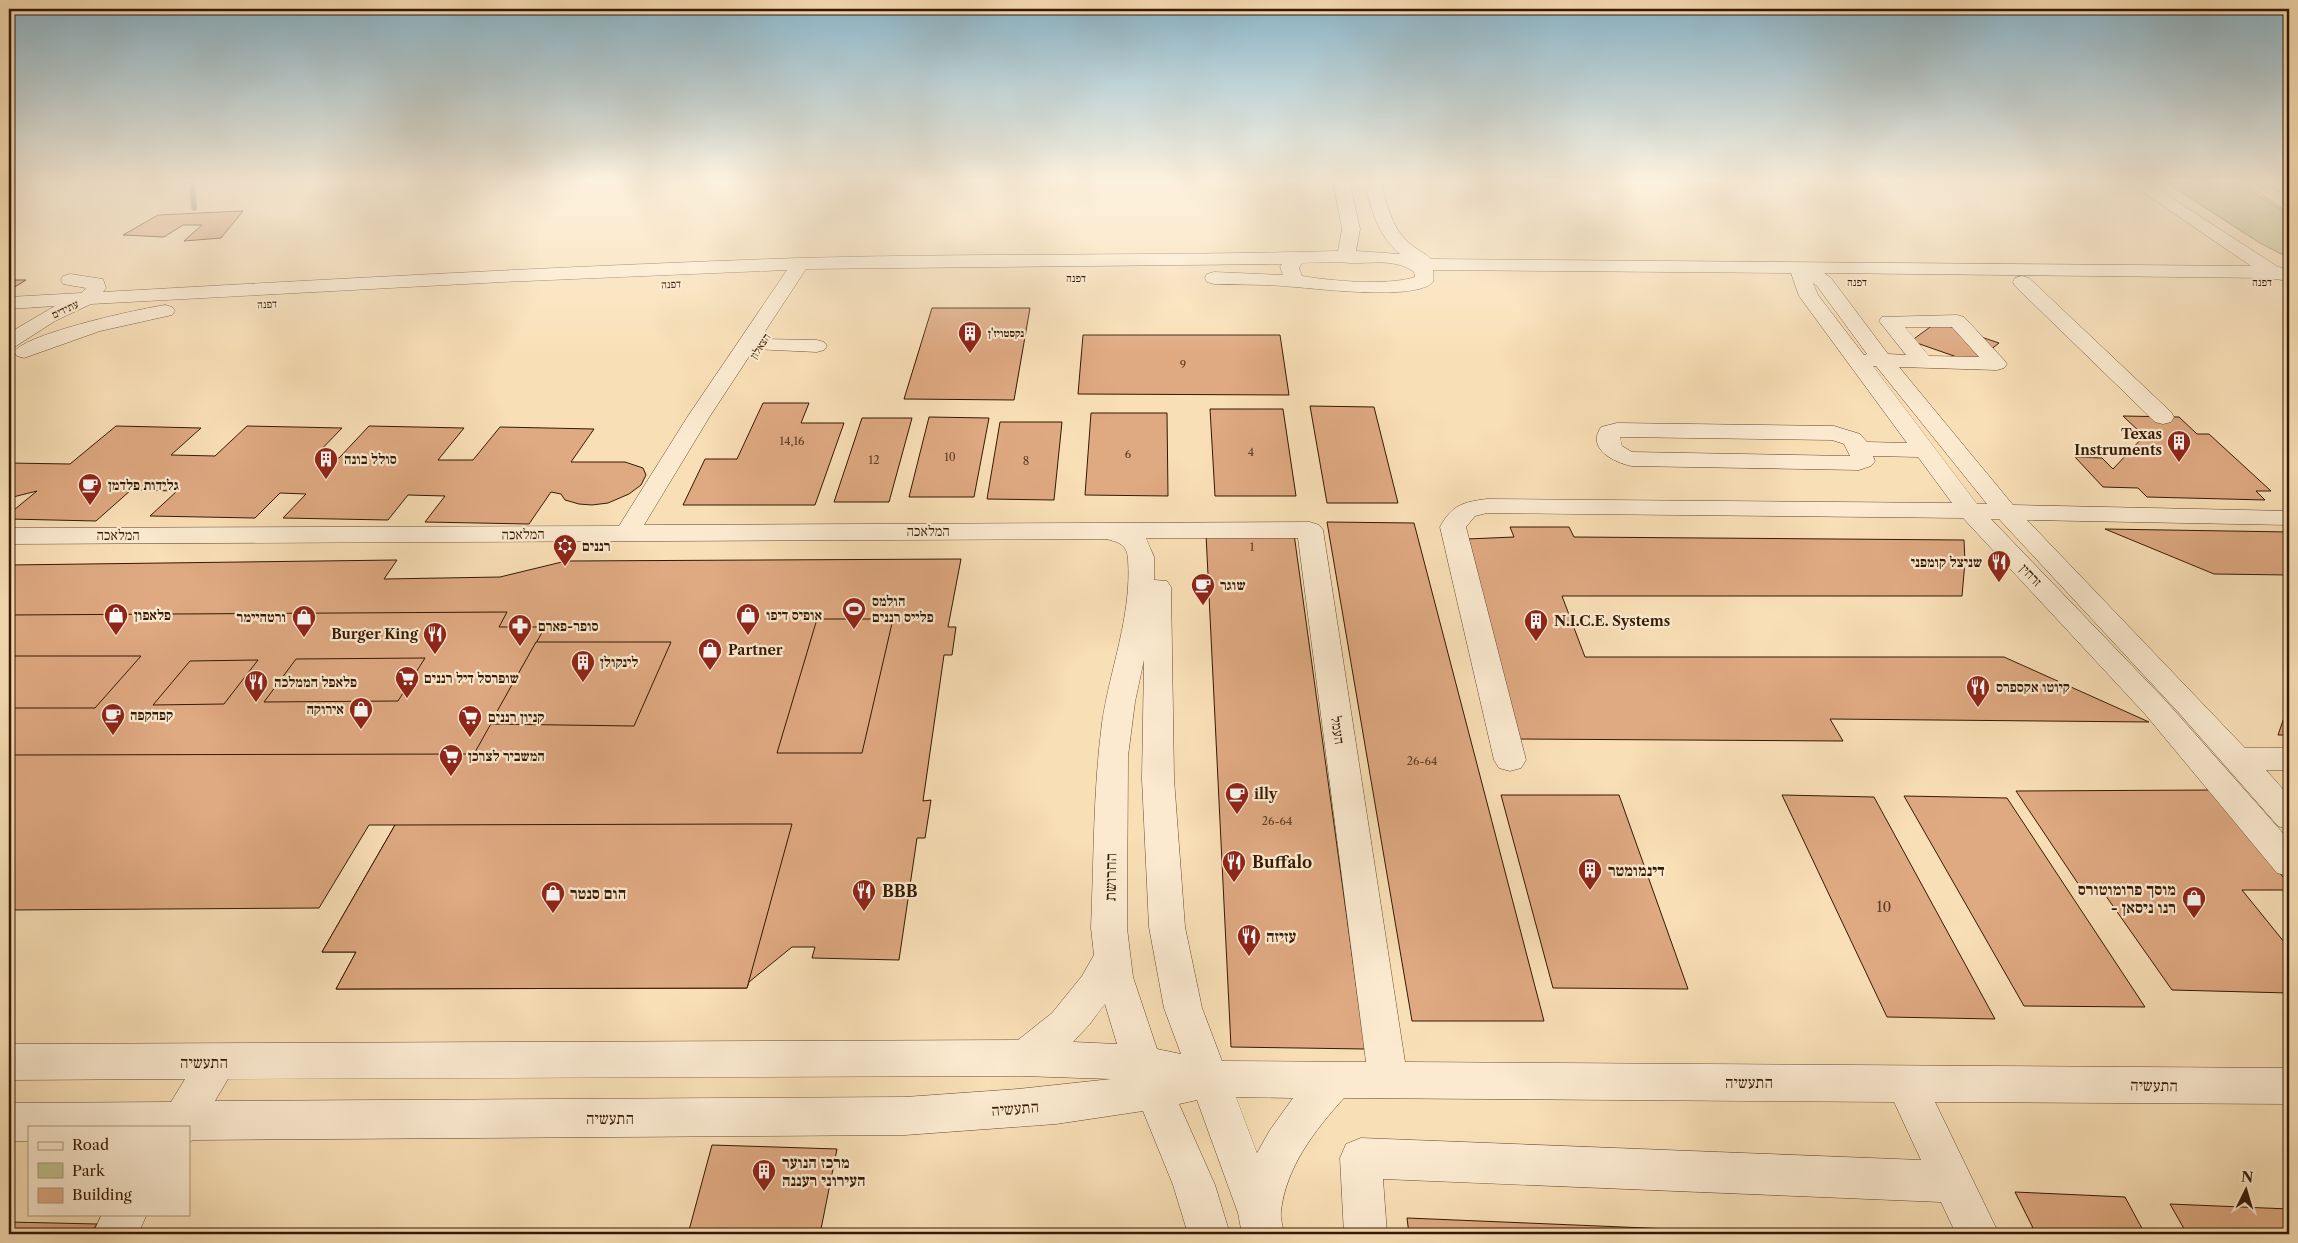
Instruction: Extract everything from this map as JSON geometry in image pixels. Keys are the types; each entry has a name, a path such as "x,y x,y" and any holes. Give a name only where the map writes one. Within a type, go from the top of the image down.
{"street":[{"path":"1344,257 1351,245 1351,238"},
{"path":"1393,238 1423,270"},
{"path":"2223,238 2285,279"},
{"path":"2230,238 2285,279"},
{"path":"2221,277 2244,260 2242,250"},
{"name":"דפנה","path":"9,318 48,317 83,307 550,274 802,271 1344,257 1387,257 1406,260 1423,270 1455,277 1808,275 2221,277"},
{"path":"1295,281 1289,267 1297,258"},
{"name":"דפנה","path":"83,307 165,311 802,271 1217,278 1295,281 1318,285 1408,286 1423,270"},
{"name":"הצאלון","path":"699,416 720,410 761,345 802,271"},
{"name":"הצאלון","path":"627,533 699,416 802,271"},
{"name":"דפנה","path":"1808,275 2022,282 2221,277"},
{"name":"זרחין","path":"1808,275 1809,296 1970,511 2156,707 2289,863"},
{"name":"זרחין","path":"1808,275 1882,360 2006,512 2289,816"},
{"path":"2221,277 2285,279"},
{"path":"9,303 83,307 96,288 96,283 70,280"},
{"path":"2022,282 2163,417"},
{"name":"עתידים","path":"14,351 83,307"},
{"path":"14,351 89,326 136,315 165,311"},
{"name":"עתידים","path":"14,351 48,317"},
{"path":"761,345 818,346"},
{"path":"1856,360 1923,362"},
{"path":"1617,430 1834,433 1852,439 1860,449 1863,461 1859,463 1631,459 1617,455 1613,451 1608,438 1609,432 1617,430"},
{"path":"1860,449 1924,450"},
{"path":"1510,760 1454,527 1458,516 1469,509 1487,506 1970,511 2289,518"},
{"path":"1158,530 1158,779 1167,928 1183,1008 1261,1224"},
{"name":"המלאכה","path":"9,536 1158,530"},
{"name":"העמל","path":"1158,530 1310,530 1388,1080"},
{"name":"החרושת","path":"1104,531 1127,535 1136,543 1141,557 1142,609 1120,702 1113,756 1109,928 1115,977 1148,1078 1194,1185 1209,1234"},
{"path":"2236,758 2289,759"},
{"path":"1024,1059 1057,1035 1081,1010 1099,984 1113,955"},
{"name":"התעשיה","path":"9,1062 1024,1059 1092,1060 1148,1078"},
{"path":"180,1123 217,1062"},
{"name":"התעשיה","path":"9,1122 180,1123 906,1116 1006,1110 1148,1078 2289,1086"},
{"path":"1261,1224 1271,1169 1286,1140 1306,1110 1335,1080"},
{"path":"1905,1083 1978,1234"},
{"path":"1366,1234 1360,1158 1952,1182"},
{"path":"114,1234 125,1216"}],"green space":[{"path":"2252,238 2289,238 2289,258"}],"building":[{"path":"187,238 221,238 184,241"},
{"path":"9,280 26,280 13,288 9,288"},
{"name":"נקסטויז'ן","path":"932,308 1030,308 1014,400 904,399"},
{"path":"1937,322 1999,343 1974,363 1911,341"},
{"path":"1083,335 1280,335 1289,395 1078,394"},
{"path":"763,403 809,403 801,423 844,423 815,505 683,505 705,459 737,459"},
{"path":"1310,406 1374,407 1398,503 1327,503"},
{"path":"1210,409 1283,409 1296,496 1215,496"},
{"path":"1091,413 1167,413 1168,496 1085,495"},
{"name":"Texas Instruments","path":"2123,416 2179,417 2197,434 2209,434 2271,491 2256,491 2265,500 2147,497 2138,488 2103,487 2075,457 2102,458 2113,469 2144,436"},
{"path":"929,417 989,418 974,497 909,497"},
{"path":"862,418 912,418 889,502 834,502"},
{"path":"1000,422 1062,422 1054,500 987,499"},
{"name":"סולל בונה","path":"116,426 201,428 171,455 215,456 247,426 342,428 314,457 339,458 369,426 464,428 438,460 473,460 500,427 594,429 571,462 625,462 643,468 646,475 641,485 629,494 608,503 579,504 565,500 561,494 551,492 529,524 425,522 445,496 408,495 388,520 283,518 306,494 280,493 255,518 150,516 177,491 131,490 96,521 9,519 9,514 37,491 9,498 9,463 70,464"},
{"path":"1327,522 1414,523 1544,1021 1412,1021"},
{"name":"N.I.C.E. Systems","path":"1510,527 1569,527 1574,537 1964,540 1965,562 1962,596 1562,596 1585,657 2004,657 2149,722 1830,719 1843,741 1516,739 1467,539 1514,537"},
{"path":"2105,529 2289,532 2289,575 2214,574"},
{"path":"1206,534 1294,534 1365,1049 1231,1047"},
{"name":"קניון רננים","path":"961,559 948,627 956,627 952,655 944,655 923,801 931,800 925,838 917,838 899,960 812,958 815,947 792,947 749,982 747,988 336,989 356,952 322,952 395,825 369,825 319,908 9,910 9,565 397,560 384,579 500,577 566,561"},
{"path":"507,612 499,627 545,627 474,754 9,755 9,708 95,708 141,656 9,656 9,615","holes":["425,658 398,701 264,702 296,659","258,660 224,704 153,705 190,661"]},
{"path":"817,619 893,619 862,753 777,753"},
{"name":"לינקולן","path":"536,642 671,642 634,726 490,724"},
{"path":"2289,703 2289,735 2278,735"},
{"name":"מוסך פרומוטורס - רנו ניסאן","path":"2210,790 2289,884 2289,890 2242,890 2289,948 2289,993 2172,990 2101,889 2081,888 2016,791"},
{"name":"דינמומטר","path":"1501,795 1619,795 1688,989 1553,988"},
{"path":"1782,795 1874,797 1995,1019 1887,1017"},
{"path":"1904,796 2007,798 2145,1007 2024,1006"},
{"path":"792,824 747,988 336,989 356,952 322,952 395,825"},
{"name":"מרכז הנוער העירוני רעננה","path":"712,1145 837,1149 820,1234 688,1234"},
{"path":"2015,1192 2125,1197 2145,1234 2036,1234"},
{"path":"2170,1204 2289,1209 2289,1234 2187,1234"},
{"path":"1407,1218 1790,1234 1409,1234"},
{"path":"9,1222 97,1224 90,1234 9,1234"},
{"path":"523,1230 521,1234 231,1234 233,1231"}],"place":[{"name":"נקסטויז'ן","path":"970,354"},
{"name":"Texas Instruments","path":"2179,463"},
{"name":"סולל בונה","path":"326,480"},
{"name":"גלידות פלדמן","path":"90,506"},
{"name":"רננים","path":"565,567"},
{"name":"שניצל קומפני","path":"1999,583"},
{"name":"שוגר","path":"1203,606"},
{"name":"הולמס פלייס רננים","path":"854,630"},
{"name":"פלאפון","path":"116,636"},
{"name":"אופיס דיפו","path":"748,636"},
{"name":"ורטהיימר","path":"304,638"},
{"name":"N.I.C.E. Systems","path":"1536,642"},
{"name":"סופר-פארם","path":"520,647"},
{"name":"Burger King","path":"435,655"},
{"name":"Partner","path":"710,671"},
{"name":"לינקולן","path":"583,683"},
{"name":"שופרסל דיל רננים","path":"407,699"},
{"name":"פלאפל הממלכה","path":"256,703"},
{"name":"קיוטו אקספרס","path":"1978,708"},
{"name":"אירוקה","path":"361,730"},
{"name":"קפהקפה","path":"113,736"},
{"name":"קניון רננים","path":"470,738"},
{"name":"המשביר לצרכן","path":"451,777"},
{"name":"illy","path":"1237,815"},
{"name":"Buffalo","path":"1234,883"},
{"name":"דינמומטר","path":"1590,891"},
{"name":"BBB","path":"864,912"},
{"name":"הום סנטר","path":"553,914"},
{"name":"מוסך פרומוטורס - רנו ניסאן","path":"2194,919"},
{"name":"עזיזה","path":"1249,957"},
{"name":"מרכז הנוער העירוני רעננה","path":"764,1192"}]}
